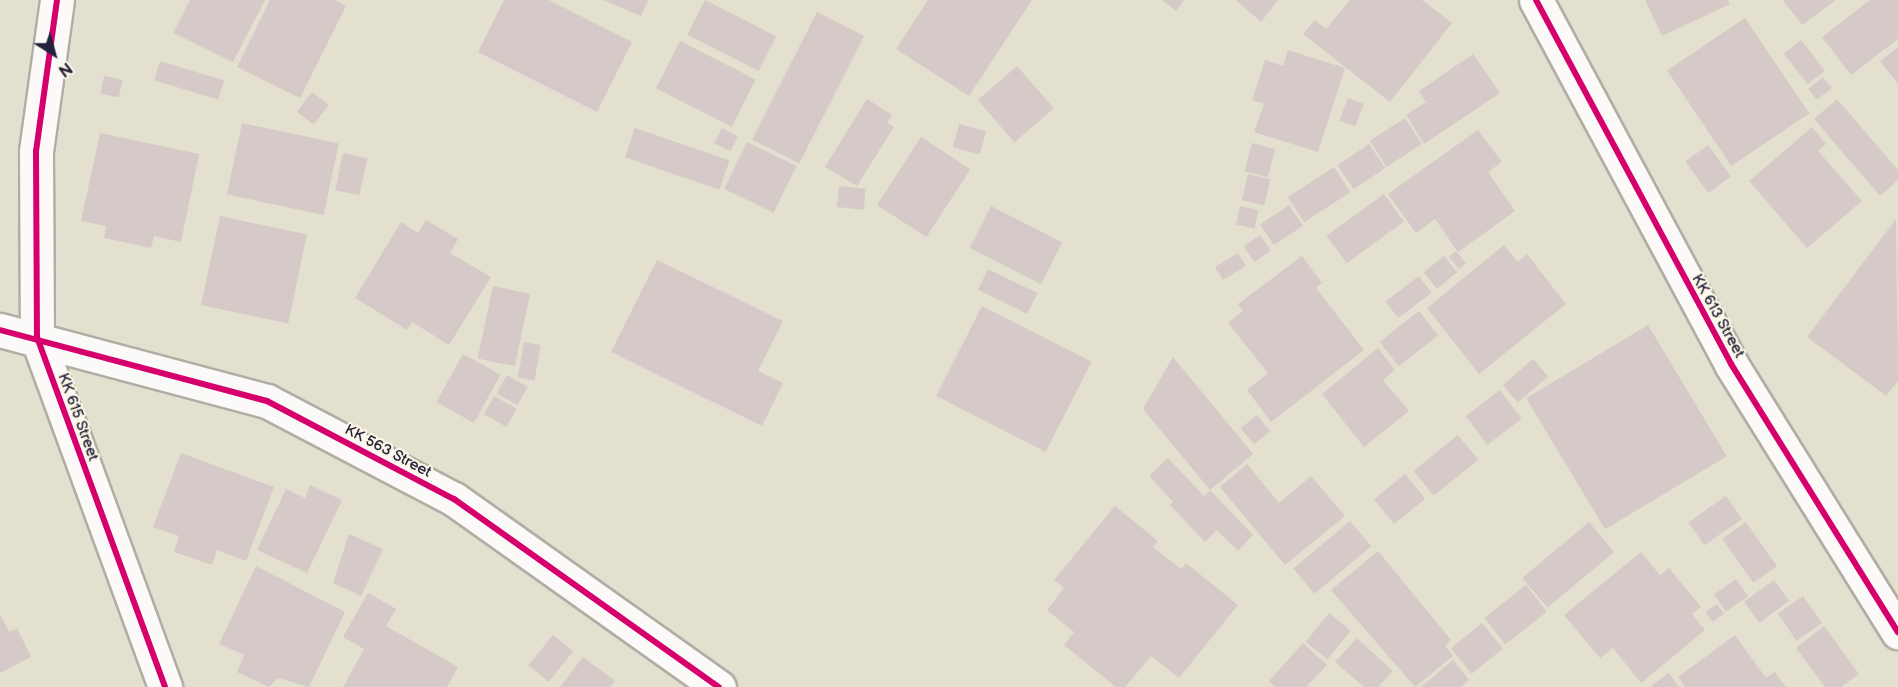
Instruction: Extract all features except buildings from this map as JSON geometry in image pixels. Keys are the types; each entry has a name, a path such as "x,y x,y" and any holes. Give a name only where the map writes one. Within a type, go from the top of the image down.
{"street":[{"name":"KK 615 Street","path":"57,0 36,151 36,337 165,687"},
{"name":"KK 613 Street","path":"1536,0 1731,364 1898,632"},
{"name":"KK 563 Street","path":"0,330 36,337 267,401 454,499 719,687"}],"cycle path":[{"path":"57,0 36,151 37,337 165,687"},
{"path":"1536,0 1731,364 1898,632"},
{"path":"0,330 267,401 454,499 719,687"}]}
